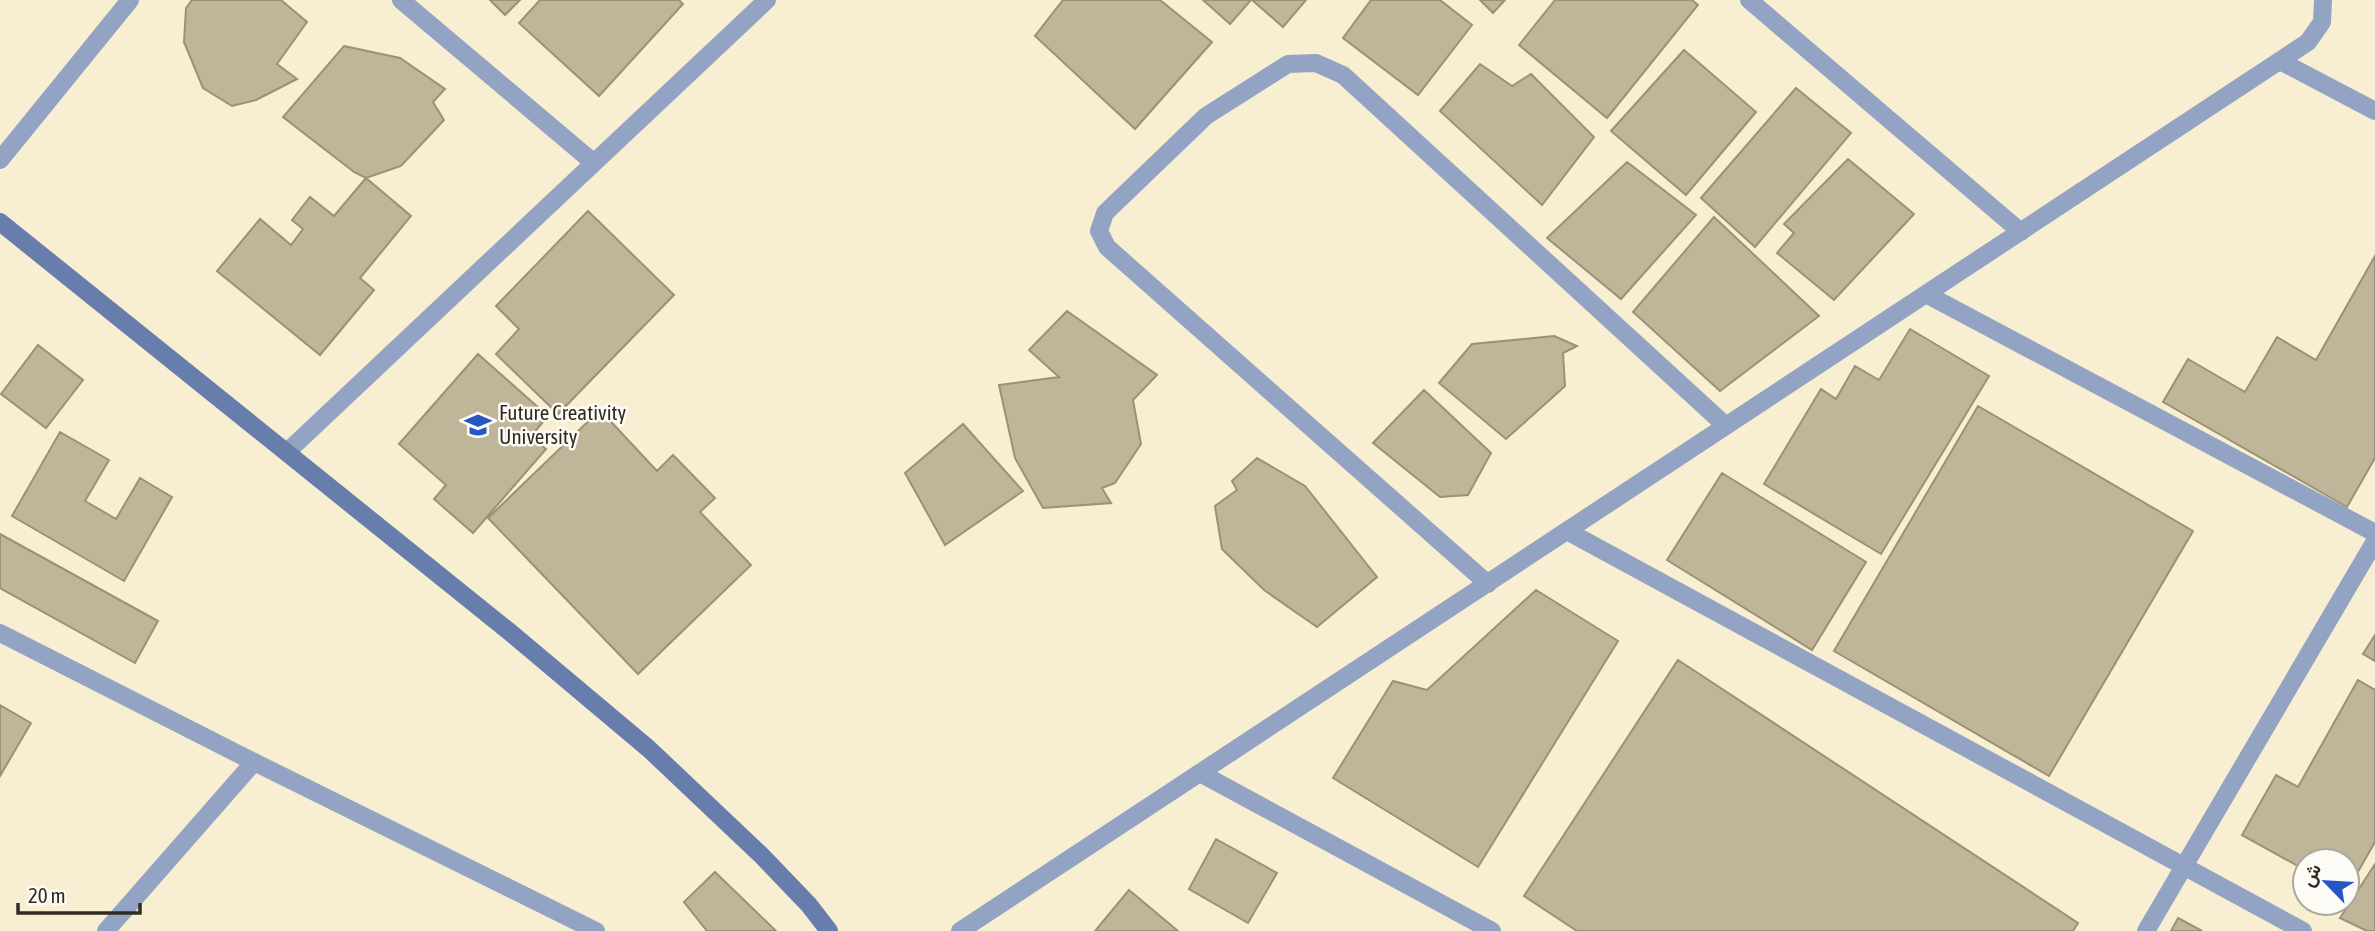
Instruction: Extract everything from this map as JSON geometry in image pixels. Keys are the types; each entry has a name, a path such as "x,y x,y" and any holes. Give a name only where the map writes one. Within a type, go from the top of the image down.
{"main road":[{"path":"0,222 511,633 649,749 707,801 762,856 809,905 829,931"}],"street":[{"path":"0,160 131,0"},
{"path":"401,0 594,163"},
{"path":"287,452 767,0"},
{"path":"1749,0 2021,232"},
{"path":"960,931 2308,43 2322,22 2323,0"},
{"path":"2280,61 2375,111"},
{"path":"1488,584 1107,247 1099,231 1105,213 1206,116 1288,64 1316,63 1343,75 1726,426"},
{"path":"1926,294 2375,533"},
{"path":"1567,531 2303,931"},
{"path":"2146,931 2375,541"},
{"path":"0,633 596,931"},
{"path":"106,931 254,762"},
{"path":"1200,773 1492,931"}],"building":[{"path":"192,0 281,0 307,22 277,64 297,79 256,100 232,106 203,88 184,42 186,8"},
{"path":"490,0 520,0 505,15"},
{"path":"540,0 679,0 683,4 599,96 519,23"},
{"path":"1063,0 1160,0 1212,42 1135,129 1035,36"},
{"path":"1203,0 1251,0 1230,24"},
{"path":"1252,0 1306,0 1283,27"},
{"path":"1371,0 1440,0 1472,25 1418,95 1343,38"},
{"path":"1480,0 1505,0 1493,13"},
{"path":"1555,0 1692,0 1698,5 1607,118 1519,45"},
{"path":"344,46 400,58 445,89 433,102 444,120 401,166 366,178 354,172 283,117"},
{"path":"1684,50 1756,112 1686,195 1611,131"},
{"path":"1480,64 1512,86 1531,74 1594,137 1542,205 1440,111"},
{"path":"1796,88 1851,133 1755,247 1701,198"},
{"path":"1848,159 1914,214 1834,300 1777,253 1794,233 1784,224"},
{"path":"1627,162 1696,215 1621,299 1547,238"},
{"path":"366,178 411,216 360,278 374,290 320,355 217,271 260,219 291,245 303,229 292,220 310,197 334,216"},
{"path":"588,211 674,295 558,414 496,354 519,329 496,306"},
{"path":"1714,217 1819,316 1720,391 1633,312"},
{"path":"2375,256 2375,458 2347,507 2163,402 2188,359 2245,392 2277,337 2316,360"},
{"path":"1067,311 1157,375 1133,400 1141,444 1115,483 1102,488 1111,503 1043,508 1015,458 999,385 1059,377 1029,350"},
{"path":"1910,329 1989,376 1881,554 1764,484 1821,389 1836,399 1855,366 1879,380"},
{"path":"1554,336 1577,346 1563,353 1565,386 1506,439 1439,383 1472,344"},
{"path":"38,345 83,380 46,428 1,394"},
{"path":"478,354 548,416 531,436 546,449 473,533 434,499 446,485 399,444"},
{"path":"1424,390 1491,453 1468,495 1440,497 1373,443"},
{"path":"1978,406 2193,531 2049,776 1834,651"},
{"path":"600,410 657,471 673,455 715,498 700,512 751,565 638,674 488,518"},
{"path":"963,424 1023,491 945,545 905,473"},
{"path":"60,432 109,460 85,501 116,519 140,478 172,497 124,581 12,516"},
{"path":"1257,458 1305,486 1377,577 1317,627 1264,590 1222,549 1215,506 1237,490 1232,481"},
{"path":"1722,473 1866,562 1812,650 1667,560"},
{"path":"0,534 158,621 135,663 0,588"},
{"path":"1536,590 1618,641 1478,867 1333,778 1393,681 1427,690"},
{"path":"2375,635 2375,661 2363,654"},
{"path":"1678,660 2078,923 2073,931 1577,931 1524,896"},
{"path":"2358,680 2375,690 2375,842 2361,866 2361,847 2291,847 2291,862 2242,835 2276,775 2298,787"},
{"path":"0,705 31,723 0,776"},
{"path":"1216,839 1277,873 1248,923 1189,889"},
{"path":"2375,864 2375,931 2367,931 2340,918 2361,917 2361,886"},
{"path":"715,872 776,931 707,931 684,902"},
{"path":"1129,890 1178,931 1095,931"},
{"path":"2178,918 2202,931 2171,931"}],"place":[{"name":"Future Creativity University","path":"478,425"}]}
